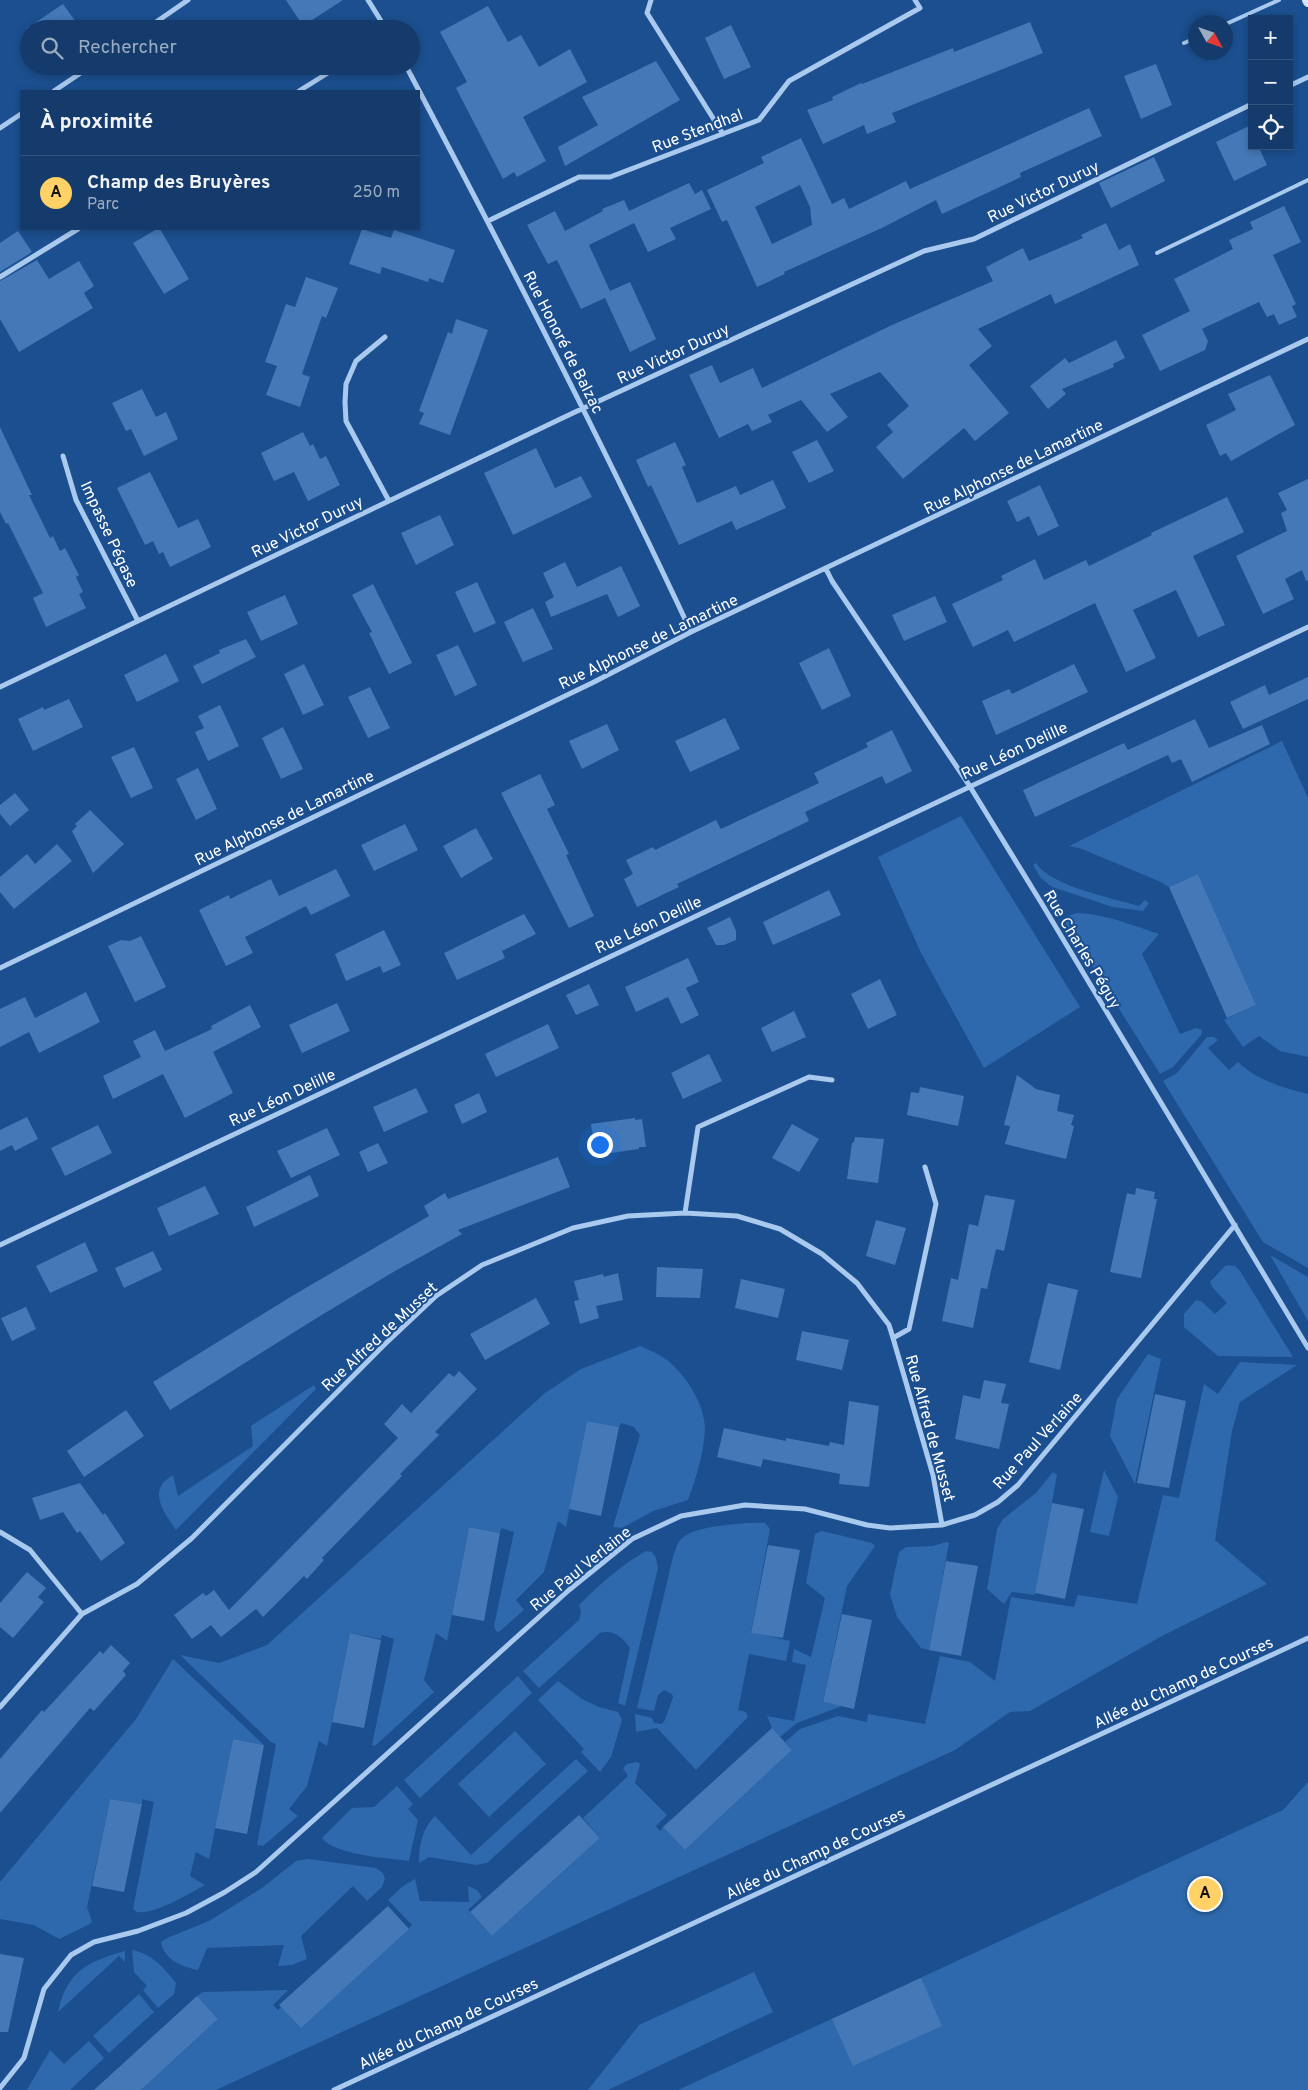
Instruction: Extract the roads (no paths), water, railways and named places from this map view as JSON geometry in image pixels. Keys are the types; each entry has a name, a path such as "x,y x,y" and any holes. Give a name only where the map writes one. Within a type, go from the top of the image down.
{"street":[{"path":"159,20 188,0"},
{"path":"368,0 380,20"},
{"path":"651,0 648,13 723,134"},
{"name":"Rue Stendhal","path":"488,221 579,177 610,177 759,120 789,81 920,8 915,0"},
{"path":"55,90 78,75"},
{"path":"301,90 325,75"},
{"name":"Rue Honoré de Balzac","path":"411,75 419,90"},
{"path":"1293,84 1308,77"},
{"name":"Rue Honoré de Balzac","path":"420,92 584,408 691,632"},
{"name":"Rue Victor Duruy","path":"0,687 584,408 924,251 974,239 1250,105"},
{"path":"0,128 20,115"},
{"path":"0,277 76,230"},
{"path":"385,337 356,361 346,384 344,402 346,421 389,501"},
{"name":"Rue Alphonse de Lamartine","path":"0,968 592,683 691,632 1308,339"},
{"name":"Impasse Pégase","path":"63,456 76,500 138,621"},
{"name":"Rue Charles Péguy","path":"826,569 832,581 969,785 1308,1348"},
{"name":"Rue Léon Delille","path":"0,1245 1308,626"},
{"path":"685,1213 698,1127 809,1077 832,1080"},
{"name":"Rue Alfred de Musset","path":"893,1338 909,1329 936,1204 925,1167"},
{"name":"Rue Alfred de Musset","path":"0,1707 82,1614 137,1584 192,1538 390,1339 436,1296 482,1266 573,1228 628,1216 685,1213 745,1218 780,1229 822,1254 857,1283 889,1325 933,1475 942,1525"},
{"name":"Rue Paul Verlaine","path":"0,2088 24,2058 44,1988 70,1955 94,1942 138,1931 186,1913 225,1892 256,1872 562,1596 632,1539 681,1516 745,1505 805,1509 867,1525 890,1528 942,1525 975,1515 998,1502 1018,1485 1235,1225"},
{"path":"0,1532 30,1550 82,1614"},
{"name":"Allée du Champ de Courses","path":"334,2090 1308,1638"}],"lane":[{"path":"1233,21 1279,0"},
{"path":"1184,43 1188,41"},
{"path":"1158,253 1308,180"}],"place":[{"name":"Champ des Bruyères","path":"1205,1894"}]}
